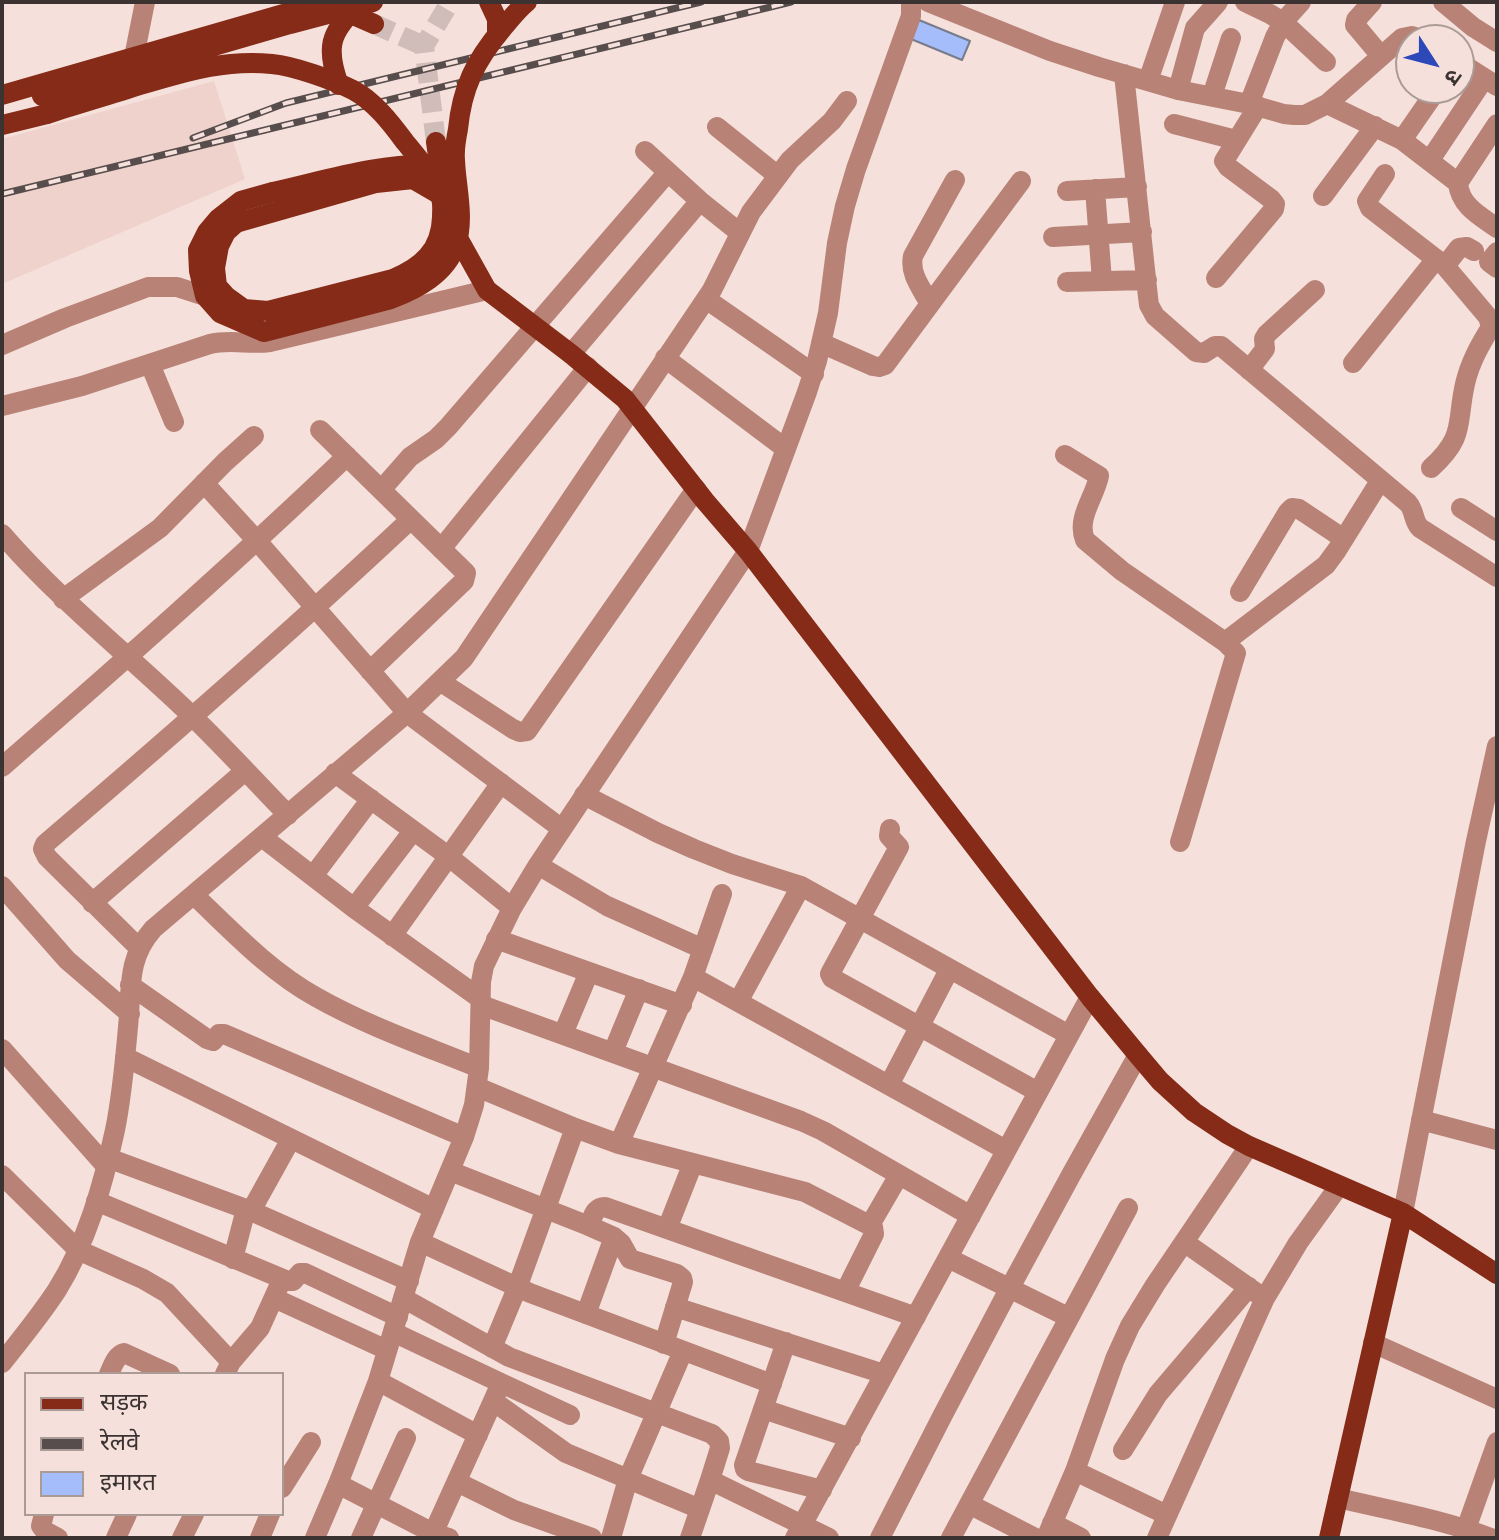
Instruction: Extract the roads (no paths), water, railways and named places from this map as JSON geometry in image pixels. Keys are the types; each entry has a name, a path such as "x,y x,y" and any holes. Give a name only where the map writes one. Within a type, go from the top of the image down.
{"main road":[{"path":"2,95 322,2 374,24"},
{"path":"489,2 497,19 497,35"},
{"path":"438,165 379,167 241,201 218,219 198,250 205,296 220,313 264,332 391,299 411,291 444,266 455,247 460,224 454,156 465,88 477,62 527,2"},
{"path":"339,85 333,66 332,42 341,22 365,4"},
{"path":"2,125 44,105 290,24 365,4"},
{"path":"2,107 44,105 203,67 239,62 276,64 311,74 355,91 379,110 431,175 442,200 442,226 438,242 412,271 393,279 268,311 244,309 217,286 215,268 219,246 226,232 236,223 376,183 413,179 444,197"},
{"path":"436,142 451,225 487,290 588,367 632,406 748,551 1090,997 1160,1081 1194,1112 1227,1134 1403,1213 1497,1274"},
{"path":"1329,1538 1403,1213"}],"street":[{"path":"134,57 145,2"},
{"path":"315,1538 378,1381 420,1242 464,1137 474,1105 484,966 512,908 538,865 748,551 814,374 828,313 845,206 911,16 911,2"},
{"path":"928,2 1050,51 1124,74 1178,90 1294,115 1305,115 1327,104 1395,44"},
{"path":"1148,81 1175,2"},
{"path":"1178,90 1195,28 1218,2"},
{"path":"1245,2 1283,22 1326,62"},
{"path":"1216,278 1274,209 1271,199 1225,164 1226,156 1253,105 1283,22 1301,2"},
{"path":"1372,2 1355,25 1381,56"},
{"path":"1443,2 1497,42"},
{"path":"1212,96 1231,38"},
{"path":"1124,74 1151,311 1196,352 1204,353 1218,345 1413,509 1420,528 1497,577"},
{"path":"1430,160 1491,82"},
{"path":"2,1363 46,1306 78,1250 96,1201 118,1113 130,1014 131,972 139,948 153,929 407,713 464,658 706,299 751,212 803,147 832,121 847,101"},
{"path":"1327,104 1402,140 1430,160 1458,183 1460,195 1469,208 1497,228"},
{"path":"1402,140 1427,104"},
{"path":"1174,124 1236,140"},
{"path":"1458,183 1497,124"},
{"path":"1323,196 1375,126"},
{"path":"717,127 778,176"},
{"path":"645,151 740,233"},
{"path":"381,490 410,457 448,427 668,172"},
{"path":"1385,174 1367,201 1370,208 1440,262 1488,317 1491,327 1473,359 1465,384 1459,430 1445,456 1431,468"},
{"path":"930,304 912,272 911,262 955,180"},
{"path":"821,343 873,366 885,365 1021,181"},
{"path":"1067,191 1137,187"},
{"path":"1095,189 1102,281"},
{"path":"571,354 700,201"},
{"path":"1053,237 1142,232"},
{"path":"1353,363 1440,262 1459,248 1467,247 1488,258"},
{"path":"1067,282 1147,280"},
{"path":"2,345 148,287 177,287 205,296"},
{"path":"2,406 82,386 210,344 270,342 487,290"},
{"path":"1249,370 1265,349 1267,334 1315,290"},
{"path":"706,299 814,374"},
{"path":"665,358 786,449"},
{"path":"150,364 174,422"},
{"path":"441,549 588,367"},
{"path":"320,430 463,570 466,577 370,671"},
{"path":"63,599 160,528 254,436"},
{"path":"1065,455 1099,476 1082,523 1085,540 1122,571 1225,642 1236,653 1180,842"},
{"path":"2,767 258,542 347,456"},
{"path":"1225,642 1326,565 1380,481"},
{"path":"204,483 407,713 562,829"},
{"path":"441,682 513,729 527,731 696,489"},
{"path":"1240,592 1292,508 1299,509 1344,539"},
{"path":"1461,508 1497,531"},
{"path":"139,948 47,857 43,849 45,844 316,609 411,519"},
{"path":"2,534 63,599 193,717 288,815"},
{"path":"1403,1213 1490,811 1497,746"},
{"path":"92,903 245,771"},
{"path":"335,773 448,856 512,908"},
{"path":"392,936 501,783"},
{"path":"584,795 694,849 801,886 1069,1035"},
{"path":"313,876 371,799"},
{"path":"890,829 889,836 899,847 832,970 832,978 1038,1092"},
{"path":"354,908 413,831"},
{"path":"262,837 481,1002 801,1121 971,1216"},
{"path":"538,865 607,906 703,949"},
{"path":"2,886 67,960 130,1014"},
{"path":"738,1002 801,886"},
{"path":"619,1144 682,1005 722,894"},
{"path":"194,895 256,954 315,997 575,1128 619,1144 805,1192 870,1225 874,1228 874,1234 845,1292"},
{"path":"496,939 682,1005"},
{"path":"889,1085 949,970"},
{"path":"563,1034 589,972"},
{"path":"693,977 1006,1150"},
{"path":"130,985 207,1039 213,1041 219,1034 224,1034 464,1137"},
{"path":"613,1052 639,989"},
{"path":"798,1532 1090,997"},
{"path":"2,1033 2,1039"},
{"path":"2,1049 107,1162 248,1210 398,1316 497,1392 566,1453 700,1509"},
{"path":"880,1538 953,1393 1138,1055"},
{"path":"125,1057 434,1209"},
{"path":"1421,1120 1497,1140"},
{"path":"492,1348 575,1128"},
{"path":"233,1259 248,1210 291,1139"},
{"path":"1081,1538 1049,1531 1075,1471 1115,1359 1130,1326 1155,1285 1249,1146"},
{"path":"667,1229 693,1163"},
{"path":"450,1171 614,1237 630,1259 682,1278 675,1307 674,1348 656,1414 628,1479 611,1538"},
{"path":"870,1225 899,1175"},
{"path":"1123,1450 1158,1394 1257,1293 1289,1256 1339,1186"},
{"path":"5,1187 78,1250 167,1293 228,1368 260,1328 278,1288 300,1273 398,1316"},
{"path":"96,1201 233,1259 278,1288 398,1316 492,1348 716,1437 720,1448 690,1538"},
{"path":"589,1226 595,1210 601,1207 916,1317"},
{"path":"951,1538 1128,1208"},
{"path":"586,1314 614,1237"},
{"path":"420,1242 517,1288 772,1384"},
{"path":"1184,1242 1257,1293"},
{"path":"948,1258 1068,1317"},
{"path":"1157,1538 1257,1293"},
{"path":"675,1307 884,1374"},
{"path":"786,1342 744,1461 745,1469 822,1490"},
{"path":"1373,1343 1497,1399"},
{"path":"110,1372 119,1355 124,1353 166,1372"},
{"path":"378,1381 478,1435"},
{"path":"497,1392 570,1415"},
{"path":"338,1484 438,1536 457,1482 497,1392"},
{"path":"763,1409 851,1438"},
{"path":"361,1538 406,1438"},
{"path":"284,1485 311,1442"},
{"path":"1466,1529 1497,1442"},
{"path":"1075,1471 1167,1515"},
{"path":"710,1480 798,1532 829,1538"},
{"path":"457,1482 514,1510 592,1538"},
{"path":"1338,1498 1491,1538"},
{"path":"969,1504 1035,1538"},
{"path":"44,1516 41,1526 58,1538"},
{"path":"116,1538 126,1516"},
{"path":"182,1538 193,1516"},
{"path":"260,1538 269,1516"}],"tunnel":[{"path":"436,142 424,46 450,2"},
{"path":"374,24 424,46"}],"railway":[{"path":"193,138 286,103 701,2"},
{"path":"2,194 791,2"}]}
